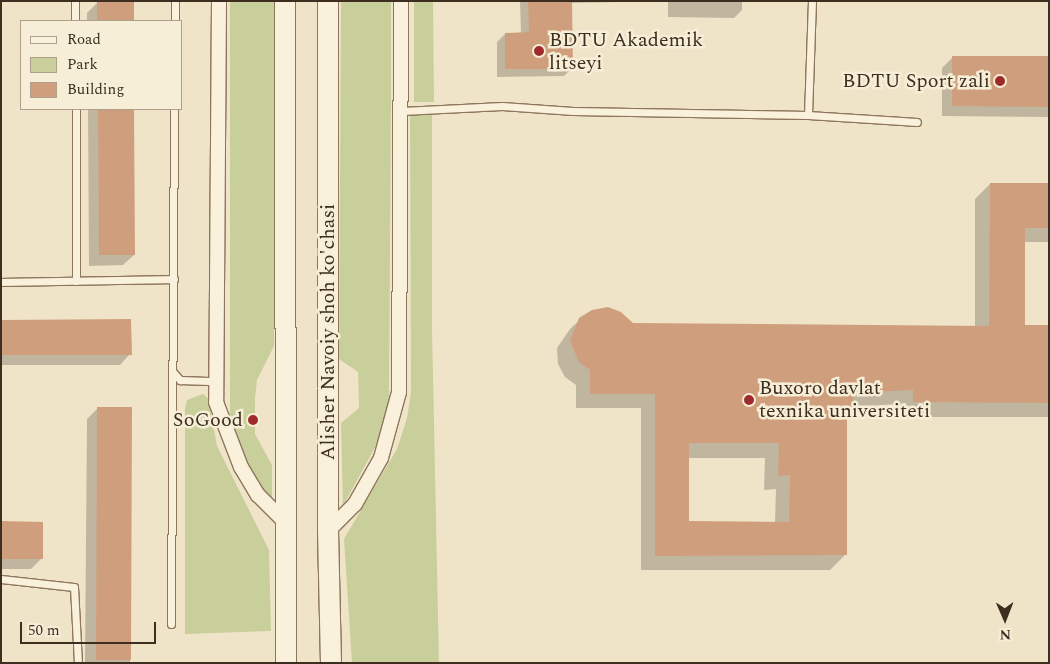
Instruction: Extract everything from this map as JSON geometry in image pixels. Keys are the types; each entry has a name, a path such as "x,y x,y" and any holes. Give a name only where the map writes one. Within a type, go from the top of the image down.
{"main road":[{"path":"286,1 284,521 286,663"},
{"name":"Alisher Navoiy shoh ko'chasi","path":"328,1 328,531 331,663"}],"street":[{"path":"219,1 216,402 234,454 258,495 284,521"},
{"path":"328,531 355,504 381,458 399,392 402,111 401,1"}],"lane":[{"path":"76,1 76,20"},
{"path":"174,20 175,1"},
{"path":"808,115 812,1"},
{"path":"402,111 502,106 573,111 808,115 917,122"},
{"path":"76,110 76,281"},
{"path":"171,624 174,110"},
{"path":"1,282 174,280"},
{"path":"173,372 180,380 216,382"},
{"path":"1,579 74,587 78,663"}],"green space":[{"path":"230,1 274,1 274,346 257,380 255,398 255,434 272,465 272,500 253,477 239,446 230,415"},
{"path":"341,1 391,1 389,401 378,442 343,506 341,423 359,408 358,372 339,359"},
{"path":"414,1 433,1 434,102 414,102"},
{"path":"410,113 432,113 432,327 439,663 352,663 344,539 397,449 407,418 411,392"},
{"path":"203,394 208,398 217,446 269,550 271,631 185,634 185,409 187,400"}],"building":[{"path":"97,1 134,1 134,20 97,20"},
{"name":"BDTU Akademik litseyi","path":"528,1 572,1 573,69 505,69 505,33 529,32"},
{"name":"BDTU Sport zali","path":"952,56 1049,56 1049,107 952,106"},
{"path":"98,110 134,110 135,255 99,255"},
{"path":"990,183 1049,183 1049,228 1025,228 1025,325 1049,325 1049,403 913,402 913,390 853,393 854,408 847,408 847,555 655,556 655,394 590,394 590,370 579,362 570,341 579,318 592,310 608,307 621,312 633,323 989,326","holes":["689,443 779,443 778,476 790,475 789,522 689,521"]},
{"path":"131,319 132,355 1,355 1,320"},
{"path":"97,407 132,407 131,660 96,660"},
{"path":"1,521 43,522 43,559 1,559"}],"place":[{"name":"BDTU Akademik litseyi","path":"539,51"},
{"name":"BDTU Sport zali","path":"1000,81"},
{"name":"Buxoro davlat texnika universiteti","path":"749,400"},
{"name":"SoGood","path":"253,420"}]}
